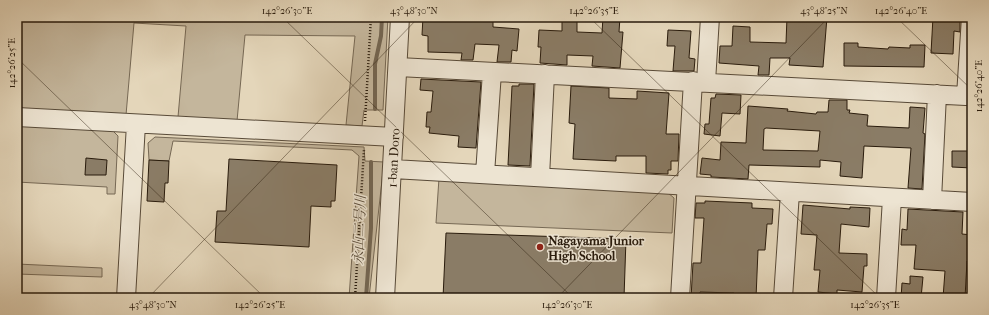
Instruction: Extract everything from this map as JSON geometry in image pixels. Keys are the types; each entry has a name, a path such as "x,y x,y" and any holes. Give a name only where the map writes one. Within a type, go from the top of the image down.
{"street":[{"name":"1-ban Doro","path":"385,298 400,17"},
{"path":"680,298 686,186 710,17"},
{"path":"398,68 545,74 966,96 971,17"},
{"path":"486,174 492,72"},
{"path":"540,177 545,74"},
{"path":"932,200 937,94"},
{"path":"17,117 394,137"},
{"path":"126,298 136,124"},
{"path":"393,168 972,202"},
{"path":"783,298 790,192"},
{"path":"886,298 892,198"}],"path":[{"path":"355,298 371,17"}],"shaded area":[{"path":"17,17 388,17 383,110 364,110 362,126 346,125 355,36 245,35 237,121 178,117 186,26 134,23 126,115 17,108"},
{"path":"17,123 112,130 118,136 115,194 107,194 107,187 17,182"},
{"path":"155,137 364,147 365,161 384,162 369,298 349,298 359,156 352,150 173,141 169,161 149,160 148,143"},
{"path":"439,178 667,192 674,198 672,233 436,223"},
{"path":"17,264 102,268 102,277 17,274"}],"building":[{"path":"423,17 493,17 493,27 519,29 517,51 512,50 511,62 497,62 499,45 475,44 473,60 461,60 462,53 428,52 428,36 422,35"},
{"path":"562,17 577,17 577,32 602,33 603,17 620,17 619,32 623,32 620,68 592,66 593,56 567,55 567,65 540,63 541,47 538,47 539,30 562,31"},
{"path":"787,17 827,17 823,67 789,65 790,58 770,58 769,75 758,75 759,66 719,63 720,46 732,46 733,26 750,27 750,42 786,43"},
{"path":"933,17 960,17 960,32 954,31 953,54 931,53"},
{"path":"668,30 691,31 689,58 695,59 694,71 673,71 675,46 667,46"},
{"path":"844,43 858,43 858,47 888,49 889,47 910,48 910,45 925,45 924,67 844,66"},
{"path":"421,79 481,82 476,148 458,147 459,136 429,133 430,127 426,127 427,112 431,112 433,91 420,90"},
{"path":"519,84 534,84 530,166 508,165 512,86 519,86"},
{"path":"571,86 609,88 609,98 637,99 637,91 669,93 666,134 679,134 678,161 671,161 671,170 668,170 668,174 646,173 646,156 616,156 616,161 573,159 575,124 569,123"},
{"path":"716,94 741,95 740,114 722,113 720,136 704,134 705,124 709,124 711,98 715,98"},
{"path":"829,100 847,100 847,110 850,110 849,113 868,115 867,126 909,128 910,107 925,108 922,189 908,188 911,148 864,146 862,178 840,176 841,162 820,160 820,167 749,165 748,179 711,177 711,175 700,174 702,158 720,160 721,142 746,143 748,106 788,109 787,111 816,114 817,112 828,112","holes":["766,128 820,131 818,151 763,150 764,129"]},
{"path":"952,151 972,151 972,168 952,167"},
{"path":"86,158 107,160 106,175 85,175"},
{"path":"229,159 337,165 335,201 331,201 331,207 311,206 309,247 215,242 217,211 226,211"},
{"path":"149,160 169,161 168,183 165,183 164,202 147,201"},
{"path":"705,201 752,203 752,208 773,209 772,224 767,224 765,250 758,250 756,298 734,298 734,293 700,292 699,298 691,298 693,263 701,263 704,218 695,218 696,203 705,203"},
{"path":"803,205 850,209 850,207 870,208 869,227 841,224 839,253 867,254 867,266 864,266 862,292 837,290 837,294 818,292 820,270 814,270 817,235 801,234"},
{"path":"908,209 963,212 962,234 972,235 972,262 967,261 965,298 943,298 945,271 914,269 916,245 901,245 902,229 907,230"},
{"path":"446,233 626,239 624,298 443,298"},
{"path":"910,276 923,277 921,298 901,298 902,283 910,284"}],"waterway":[{"name":"永山二号川","path":"375,109 375,64 381,36 382,17"},
{"name":"永山二号川","path":"366,298 371,228 371,162"}],"place":[{"name":"Nagayama Junior High School","path":"540,247"}]}
